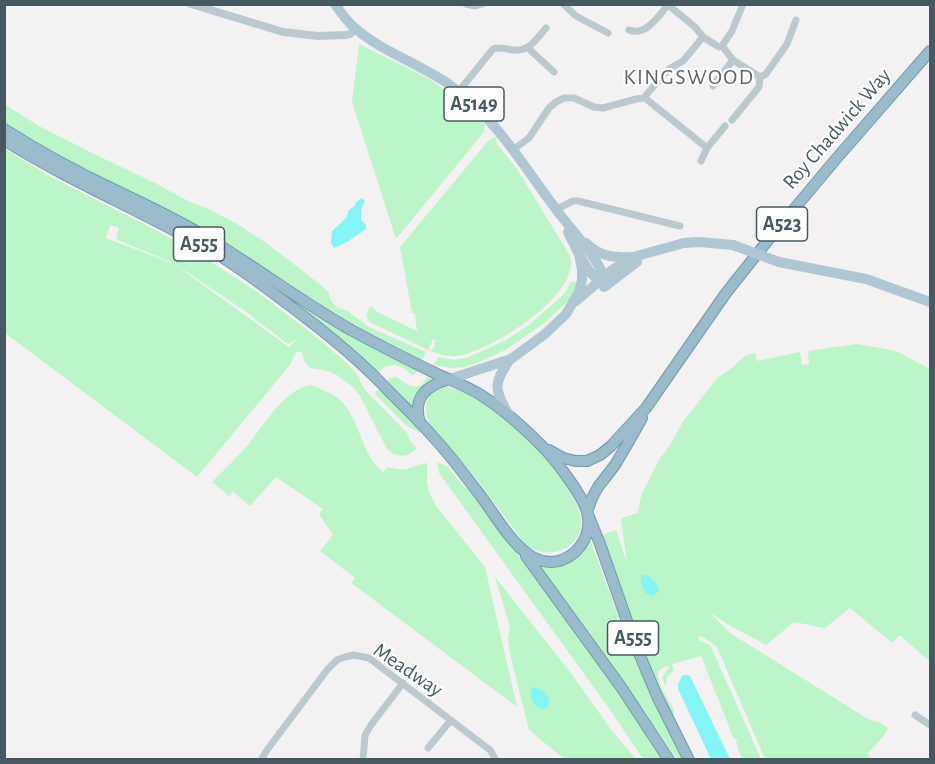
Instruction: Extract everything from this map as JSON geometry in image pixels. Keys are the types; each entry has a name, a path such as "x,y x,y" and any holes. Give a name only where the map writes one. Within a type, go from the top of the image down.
{"highway":[{"name":"Roy Chadwick Way","path":"543,447 563,458 588,461 612,446 646,408 726,293 836,159 930,51"},
{"name":"A555","path":"4,129 67,165 193,230 349,328 465,386 512,418 543,447 572,484 587,512 635,644 657,696 689,759"},
{"name":"A555","path":"4,140 63,174 222,257 259,282 337,343 380,382 433,436 521,549 621,687 669,759"},
{"path":"420,423 417,406 423,393 450,379"},
{"name":"Roy Chadwick Way","path":"596,534 594,514 596,504 646,408"},
{"name":"Roy Chadwick Way","path":"587,512 598,486 615,465"},
{"name":"A555","path":"521,549 539,561 547,563 569,557 581,547 585,539 587,512"}],"main road":[{"name":"A5149","path":"335,4 355,28 375,43 432,73 480,110 514,149 573,231 604,281"},
{"name":"A5149","path":"558,212 579,254 604,281"},
{"path":"573,231 591,248 614,258 633,257 684,243 733,245 779,262 866,279 930,302"},
{"path":"450,379 510,359 545,334 582,297 649,252"},
{"path":"569,309 579,292 582,280 579,254"},
{"path":"604,281 633,257"},
{"path":"510,359 499,377 497,386 501,401 512,418"}],"street":[{"path":"191,4 262,27 303,35 345,35 350,34 355,28"},
{"path":"466,4 476,6 482,4"},
{"path":"563,4 576,16 608,33"},
{"path":"722,46 732,31 743,4"},
{"path":"629,30 637,32 650,25 668,5 695,27 703,37 722,46 733,60 760,77"},
{"path":"760,77 766,74 788,44 796,20"},
{"path":"459,92 493,49 497,47 515,50 528,48 546,28"},
{"path":"645,98 664,74 683,61 703,37"},
{"path":"528,48 554,72"},
{"path":"713,86 733,60"},
{"path":"732,120 759,87 760,77"},
{"path":"514,149 529,138 549,108 564,98 574,98 594,107 603,108 645,98 707,148"},
{"path":"701,161 707,148 725,126"},
{"path":"558,212 573,201 578,201 680,226"},
{"name":"Meadway","path":"261,759 327,670 338,660 354,655 369,658 490,750 496,759"},
{"path":"363,759 365,735 403,683"},
{"path":"915,715 930,725"},
{"path":"427,750 451,720"}],"green space":[{"path":"359,44 429,79 468,106 485,124 484,132 396,239 352,102"},
{"path":"4,104 39,126 237,224 265,242 321,285 329,293 330,299 338,309 346,310 369,327 426,352 422,360 348,322 211,232 189,224 72,164 5,124"},
{"path":"494,137 517,169 570,256 570,271 562,287 549,303 513,331 476,350 458,356 442,355 431,351 436,340 433,339 428,350 370,322 367,314 371,306 377,312 417,331 400,247 488,141"},
{"path":"5,149 51,177 152,228 205,258 259,293 349,365 365,390 407,433 417,448 406,455 398,455 387,449 360,396 353,387 328,371 310,368 304,361 302,352 296,352 290,365 197,477 5,333","holes":["110,225 119,228 116,238 118,240 173,263 251,315 288,344 298,338 289,347 174,264 106,238"]},
{"path":"570,282 579,282 566,303 543,324 507,349 465,367 451,368 434,365 438,357 454,360 469,357 506,340 529,325 561,297"},
{"path":"301,305 350,336 417,370 415,374 412,375 399,366 390,365 376,374 298,308"},
{"path":"857,344 896,351 930,369 930,662 901,636 898,636 892,643 850,608 825,628 794,622 766,645 709,612 730,633 868,719 888,728 884,736 867,754 872,759 765,759 717,647 698,636 700,641 710,645 761,759 742,759 736,743 738,741 734,739 701,656 672,664 674,670 667,677 666,687 663,677 669,666 662,668 659,672 658,678 674,710 671,717 642,649 603,537 616,530 627,563 622,518 638,513 641,496 659,460 682,423 717,378 745,356 755,353 757,361 800,352 802,365 809,364 808,351"},
{"path":"428,375 435,378 423,387 415,410 385,383 390,378 396,377 417,387 425,381"},
{"path":"311,385 334,395 347,408 370,456 383,472 388,467 404,469 427,463 427,483 436,506 485,567 517,707 351,583 355,578 320,551 333,535 319,514 323,509 276,477 250,506 233,492 229,496 212,482 248,445 284,400 301,388"},
{"path":"446,387 463,392 499,414 534,445 548,462 561,478 580,514 581,525 573,543 555,552 535,550 525,544 478,481 429,423 426,405 430,395"},
{"path":"379,388 416,425 420,433 407,426 375,394"},
{"path":"437,462 448,467 463,486 473,492 664,759 643,759 439,473"},
{"path":"590,539 638,667 682,759 677,759 542,568 571,561 582,552"},
{"path":"495,577 570,672 612,731 636,759 564,759 529,730 511,658 508,638 510,627"}],"water":[{"path":"362,198 365,201 361,210 361,220 366,225 366,229 334,248 331,243 332,231"},
{"path":"641,575 653,579 659,591 652,596 646,594 641,583"},
{"path":"682,676 690,676 730,759 711,759 678,689"},
{"path":"535,687 547,695 549,705 546,708 538,707 532,700 531,692"}],"district":[{"name":"KINGSWOOD","path":"689,77"}]}
